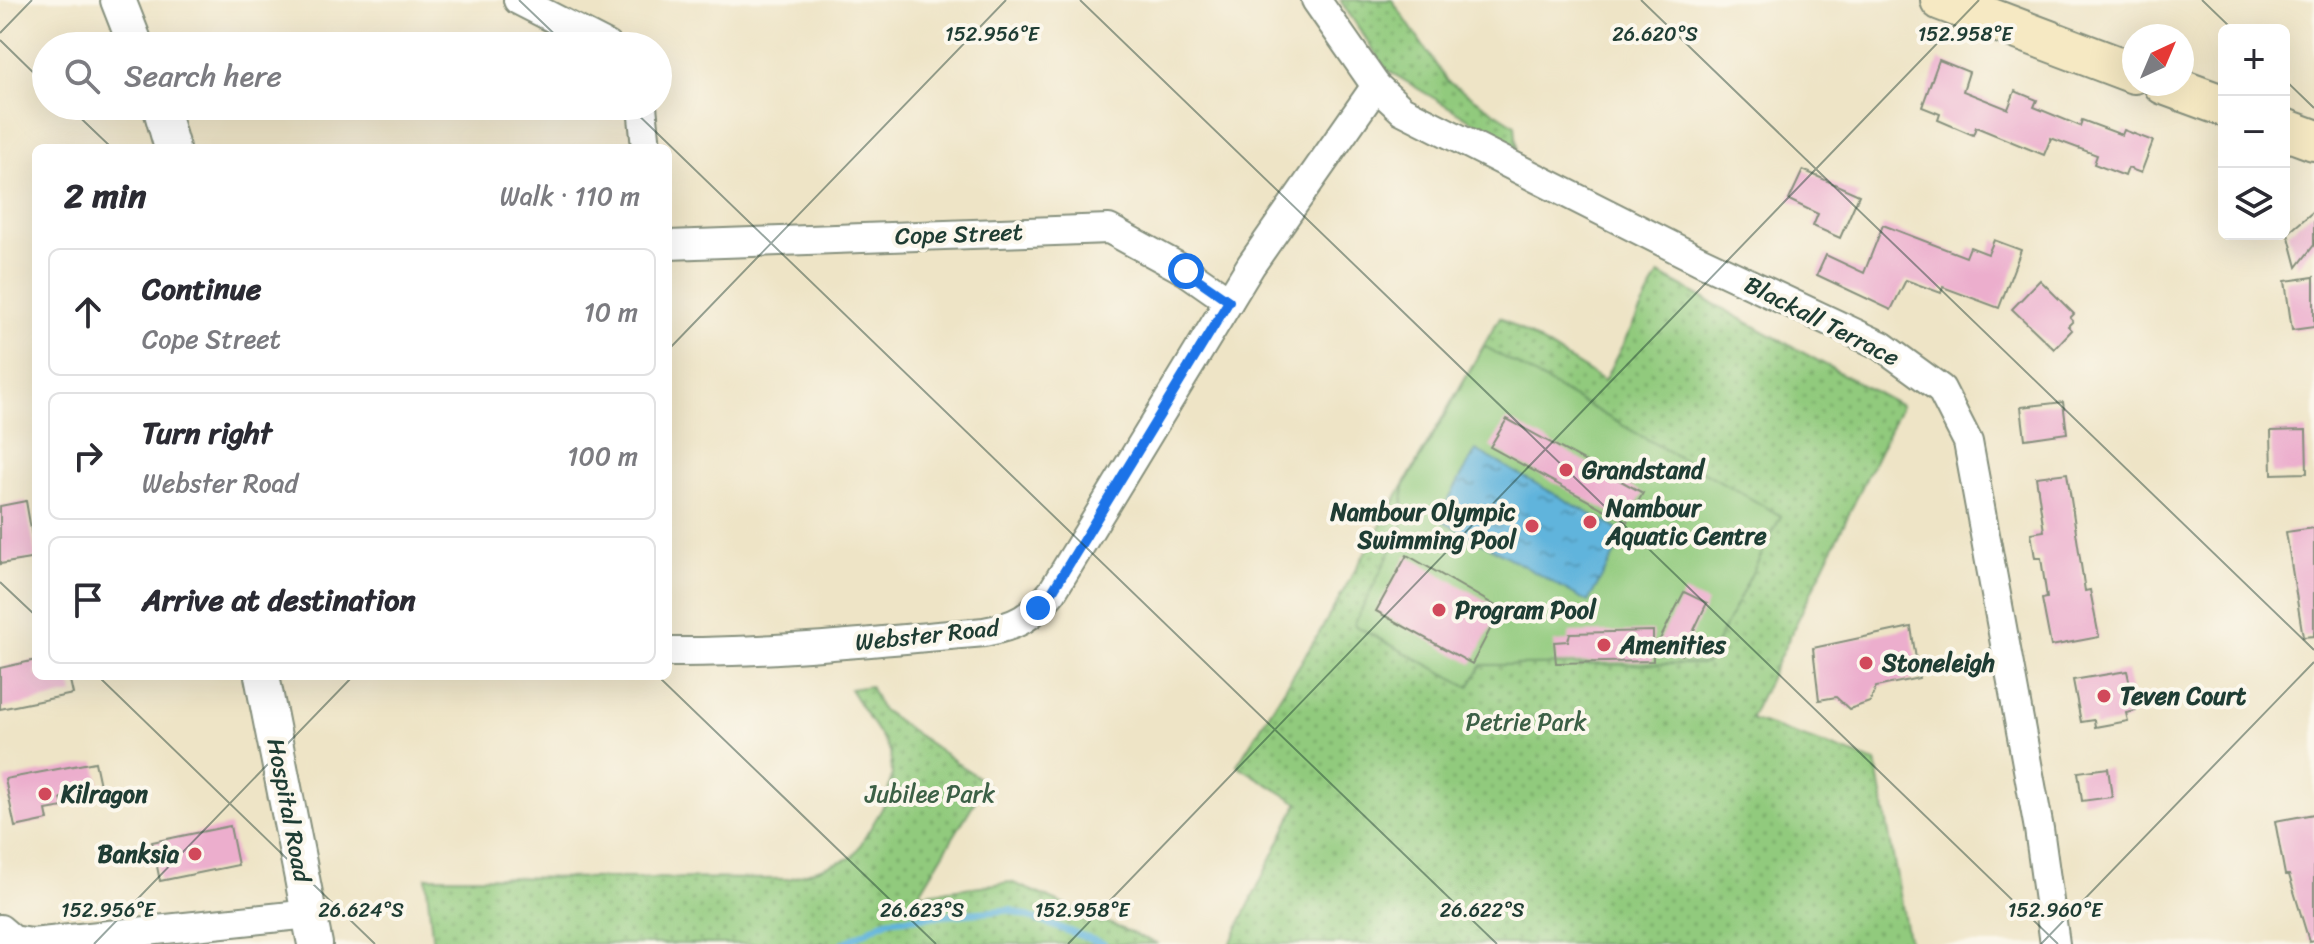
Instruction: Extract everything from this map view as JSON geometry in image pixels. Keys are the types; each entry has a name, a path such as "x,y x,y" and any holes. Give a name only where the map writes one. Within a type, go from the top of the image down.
{"main road":[{"path":"1941,0 2122,68"},
{"path":"2194,95 2218,104"},
{"path":"2290,131 2314,140"}],"street":[{"path":"118,0 131,32"},
{"path":"518,0 581,32"},
{"name":"Blackall Terrace","path":"1316,0 1376,86 1402,110 1699,260 1882,346 1941,389 1968,442 2039,829 2055,944"},
{"name":"Webster Road","path":"672,652 832,645 984,632 1006,628 1026,619 1052,592 1251,265 1376,86"},
{"path":"164,120 171,144"},
{"path":"643,120 646,144"},
{"name":"Cope Street","path":"672,245 1109,229 1186,271 1229,301"},
{"name":"Hospital Road","path":"263,680 312,929"},
{"path":"0,929 13,940 32,943 312,929"}],"green space":[{"path":"1340,0 1392,0 1447,81 1515,125 1517,148 1387,70"},
{"name":"Petrie Park","path":"1659,274 1901,406 1750,719 1876,762 1909,944 1230,944 1298,803 1237,765 1318,635 1500,317 1604,381"},
{"name":"Nambour Aquatic Centre","path":"1484,346 1781,516 1706,664 1482,665 1469,687 1354,625 1402,528 1404,487"},
{"name":"Jubilee Park","path":"870,686 881,709 986,783 919,894 1011,882 1158,944 433,944 426,877 789,879 853,857 886,802 892,774 890,751 850,689"}],"water":[{"name":"Nambour Olympic Swimming Pool","path":"1476,450 1626,534 1588,602 1438,518"}],"building":[{"path":"1939,60 1969,72 1963,91 2008,109 2015,91 2037,100 2034,107 2080,126 2082,120 2122,135 2124,130 2153,141 2141,173 2128,168 2125,176 2094,164 2097,155 2051,138 2044,155 1976,127 1973,135 1938,120 1940,114 1922,107"},
{"path":"1803,170 1859,195 1840,238 1813,226 1818,214 1789,200"},
{"path":"2314,211 2314,245 2297,267 2290,240 2290,231"},
{"path":"1883,225 1966,257 1970,247 1988,254 1994,240 2021,250 1999,308 1943,287 1941,293 1906,280 1891,310 1817,275 1826,255 1864,273"},
{"path":"2314,277 2314,327 2292,330 2285,281"},
{"path":"2040,280 2074,314 2068,326 2072,330 2054,349 2012,309"},
{"path":"2063,402 2067,433 2025,439 2021,407"},
{"name":"Grandstand","path":"1507,419 1643,493 1627,522 1490,447"},
{"path":"2306,430 2307,473 2272,474 2271,431"},
{"path":"2067,473 2085,591 2090,590 2099,637 2051,646 2042,599 2047,598 2041,558 2035,558 2031,533 2044,531 2036,477"},
{"path":"26,501 32,535 32,559 0,564 0,506"},
{"path":"2314,528 2314,636 2303,637 2286,532"},
{"name":"Program Pool","path":"1407,555 1501,609 1472,664 1376,611"},
{"path":"1684,592 1707,603 1682,655 1658,643"},
{"name":"Stoneleigh","path":"1911,627 1919,678 1876,687 1870,702 1849,709 1836,697 1819,700 1813,648"},
{"name":"Amenities","path":"1653,631 1653,661 1556,663 1554,642 1568,641 1570,633"},
{"path":"32,661 32,680 70,680 73,694 0,709 0,668"},
{"name":"Teven Court","path":"2127,671 2136,711 2126,713 2128,721 2095,727 2094,720 2081,722 2073,680"},
{"name":"Kilragon","path":"95,762 101,790 61,798 63,807 46,810 48,820 15,827 5,779"},
{"path":"2108,768 2112,797 2082,801 2078,772"},
{"path":"2314,814 2314,940 2309,941 2289,875 2285,875 2275,821"},
{"name":"Banksia","path":"230,826 238,865 160,881 152,842"}],"waterway":[{"path":"843,944 888,920 1010,910 1104,944"}],"place":[{"name":"Grandstand","path":"1566,470"},
{"name":"Nambour Aquatic Centre","path":"1590,522"},
{"name":"Nambour Olympic Swimming Pool","path":"1532,526"},
{"name":"Program Pool","path":"1439,610"},
{"name":"Amenities","path":"1604,645"},
{"name":"Stoneleigh","path":"1866,663"},
{"name":"Teven Court","path":"2104,696"},
{"name":"Kilragon","path":"45,794"},
{"name":"Banksia","path":"195,854"}],"route":[{"path":"1038,608 1052,592 1229,301 1186,271"}]}
